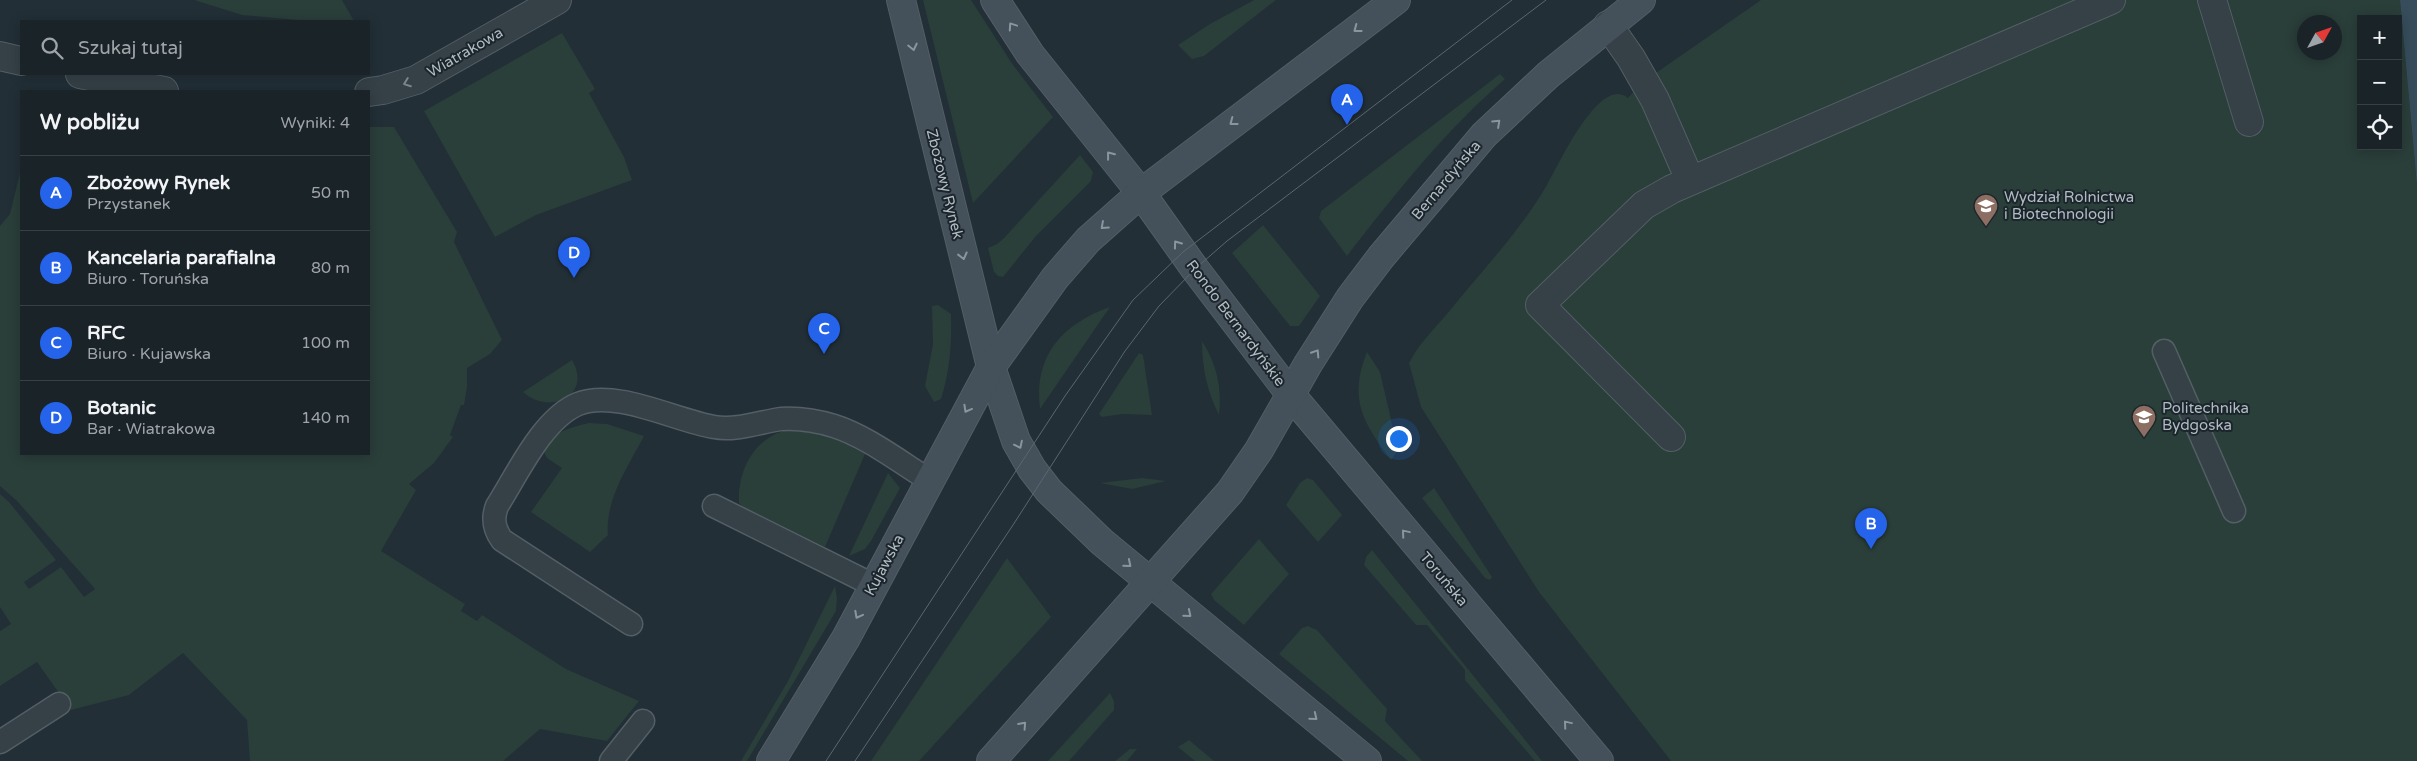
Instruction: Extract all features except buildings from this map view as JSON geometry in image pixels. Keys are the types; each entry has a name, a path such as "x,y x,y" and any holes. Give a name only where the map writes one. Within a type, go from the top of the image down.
{"main road":[{"name":"Zbożowy Rynek","path":"901,0 991,367"},
{"path":"995,0 1030,54 1141,193"},
{"path":"1367,761 1150,583 1074,517 1040,481 1016,441 991,367 1055,278 1088,240 1141,193 1396,0"},
{"name":"Bernardyńska","path":"1290,395 1365,278 1484,135 1548,76 1608,25 1641,0"},
{"name":"Rondo Bernardyńskie","path":"1141,193 1195,269 1290,395 1259,450 1230,492 1150,583"},
{"name":"Kujawska","path":"771,761 846,638 991,367"},
{"name":"Toruńska","path":"1290,395 1599,761"},
{"path":"991,761 1150,583"}],"street":[{"name":"Wiatrakowa","path":"370,92 416,80 557,0"},
{"path":"1672,438 1540,305 1644,205 1690,180 2111,0"},
{"path":"2212,0 2249,122"},
{"path":"1608,25 1631,58 1655,100 1690,180"},
{"path":"0,56 20,61"},
{"path":"85,75 159,90"}],"lane":[{"path":"2164,351 2234,511"},
{"path":"631,624 502,540 494,525 497,506 545,430 556,418 576,405 587,401 626,403 717,428 782,419 834,426 884,451 929,480"},
{"path":"714,506 873,585"},
{"path":"0,742 59,704"},
{"path":"611,761 643,721"}],"green space":[{"path":"194,0 342,0 353,20 299,20 242,15"},
{"path":"923,0 971,0 1013,65 1053,117 973,203"},
{"path":"1254,0 1276,0 1204,56 1192,59 1178,45 1210,24"},
{"path":"1761,0 2400,0 2401,15 2357,15 2357,150 2402,150 2402,22 2417,186 2417,761 1671,761 1539,592 1421,407 1409,363 1426,338 1500,251 1526,217 1538,200 1571,141 1593,109 1605,98 1617,94 1628,98 1640,84"},
{"path":"562,33 595,89 589,93 624,157 632,180 536,215 495,237 424,111"},
{"path":"1500,74 1505,79 1441,142 1402,186 1347,256 1319,218 1321,211"},
{"path":"370,127 394,127 457,232 454,242 502,340 490,354 467,368 467,387 464,405 461,405 450,435 453,437 434,463 409,484 416,490 381,551 465,604 461,611 477,621 482,615 566,669 639,701 607,741 540,729 503,761 250,761 247,720 183,653 129,695 71,710 37,662 0,686 0,631 11,624 0,607 0,494 9,502 56,560 24,582 29,589 61,567 84,597 95,589 17,501 0,486 0,226 10,214 20,173 20,455 370,455"},
{"path":"1080,155 1093,172 1091,181 1036,236 1003,277 998,276 994,272 988,248 1004,238"},
{"path":"1263,225 1320,296 1299,326 1290,326 1232,253"},
{"path":"938,305 951,314 951,336 950,357 944,388 941,399 934,402 925,386 933,344 932,306"},
{"path":"1110,307 1040,409 1039,390 1041,373 1046,358 1054,344 1078,323"},
{"path":"1202,341 1215,367 1220,395 1219,415 1206,379"},
{"path":"1367,352 1380,372 1390,415 1396,444 1396,453 1391,460 1373,434 1361,410 1359,384 1361,369"},
{"path":"1139,353 1143,355 1152,415 1122,414 1102,417 1099,414"},
{"path":"572,360 577,373 577,384 573,392 565,398 555,402 545,402 533,399 523,392"},
{"path":"589,423 607,424 644,436 614,496 608,522 608,535 590,552 531,512 562,468 547,458 544,452 547,445 556,435 576,426"},
{"path":"787,430 798,430 828,437 865,454 825,547 744,508 739,503 741,479 750,458 765,440"},
{"path":"888,473 900,488 865,549 849,556"},
{"path":"1142,478 1166,481 1132,489 1100,483"},
{"path":"1307,478 1313,480 1342,515 1318,542 1286,505 1300,483"},
{"path":"1434,488 1492,577 1490,580 1485,578 1422,498"},
{"path":"1259,539 1289,574 1244,625 1214,600 1211,594"},
{"path":"1372,550 1542,761 1535,761 1465,680 1465,670 1427,625 1416,625 1364,565 1366,557"},
{"path":"1007,558 1051,617 919,761 871,761"},
{"path":"835,586 837,598 836,611 747,761 741,761 788,681"},
{"path":"1308,626 1317,630 1387,709 1385,721 1422,761 1408,761 1279,654 1302,628"},
{"path":"1110,693 1114,701 1114,710 1069,761 1048,761"},
{"path":"1189,740 1214,761 1195,761 1178,747"},
{"path":"1130,749 1137,749 1127,761 1115,761"}],"water":[{"path":"2400,0 2417,0 2417,186 2402,15"}],"tram line":[{"path":"826,761 1065,396 1133,300 1183,252 1512,0"},
{"path":"855,761 1013,525 1125,351 1159,306 1195,269 1227,241 1546,0"}],"place":[{"name":"Zbożowy Rynek","path":"1347,125"},
{"name":"Wydział Rolnictwa i Biotechnologii","path":"1986,227"},
{"name":"Botanic","path":"574,278"},
{"name":"RFC","path":"824,354"},
{"name":"Politechnika Bydgoska","path":"2144,438"},
{"name":"Kancelaria parafialna","path":"1871,549"}]}
